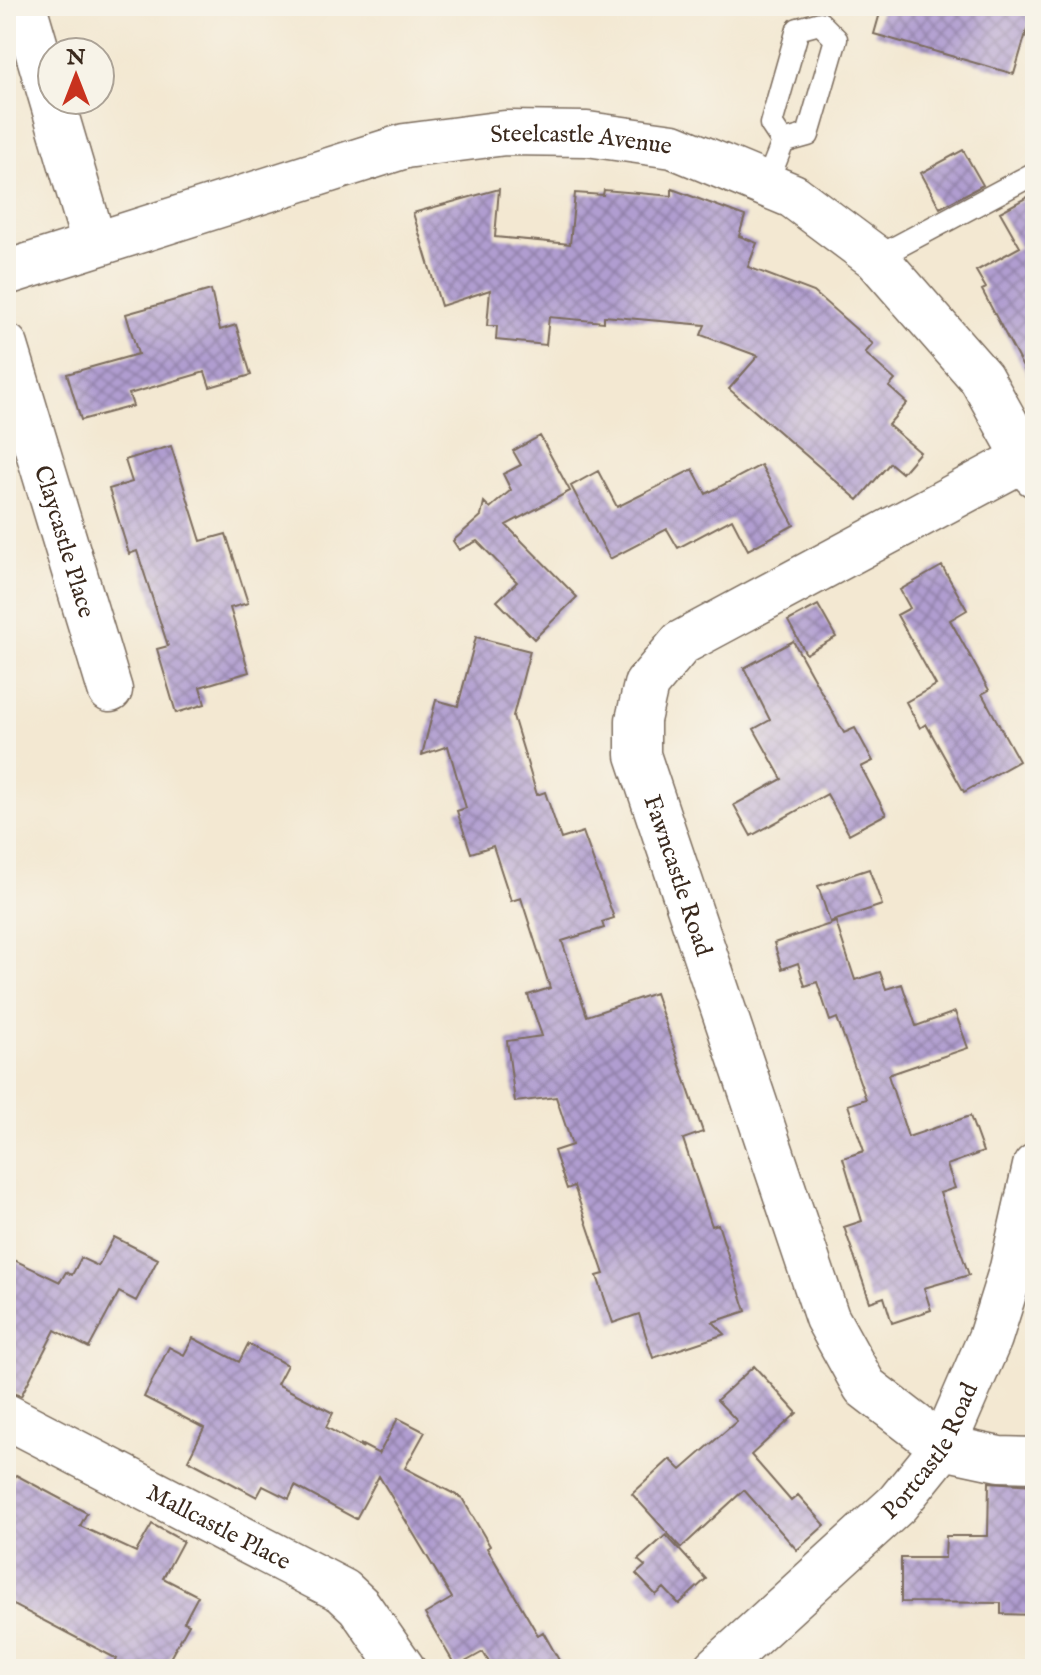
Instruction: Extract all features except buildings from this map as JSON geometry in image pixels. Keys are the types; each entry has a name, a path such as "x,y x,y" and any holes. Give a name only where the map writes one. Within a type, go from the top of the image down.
{"street":[{"path":"19,18 94,243"},
{"name":"Steelcastle Avenue","path":"6,273 405,146 505,133 587,134 673,146 793,196 876,258 981,378 1030,467"},
{"name":"Claycastle Place","path":"6,346 110,690"},
{"name":"Fawncastle Road","path":"943,1447 865,1387 827,1318 638,755 638,720 646,685 681,643 1030,467"},
{"name":"Portcastle Road","path":"716,1669 897,1504 943,1447 990,1338 1012,1268 1035,1166"},
{"name":"Mallcastle Place","path":"6,1416 343,1591 373,1623 403,1669"},
{"path":"943,1447 999,1459 1035,1460"}],"lane":[{"path":"820,23 836,39 808,135 783,142 771,124 798,29 820,23"},
{"path":"766,185 783,142"},
{"path":"876,258 1035,173"}]}
